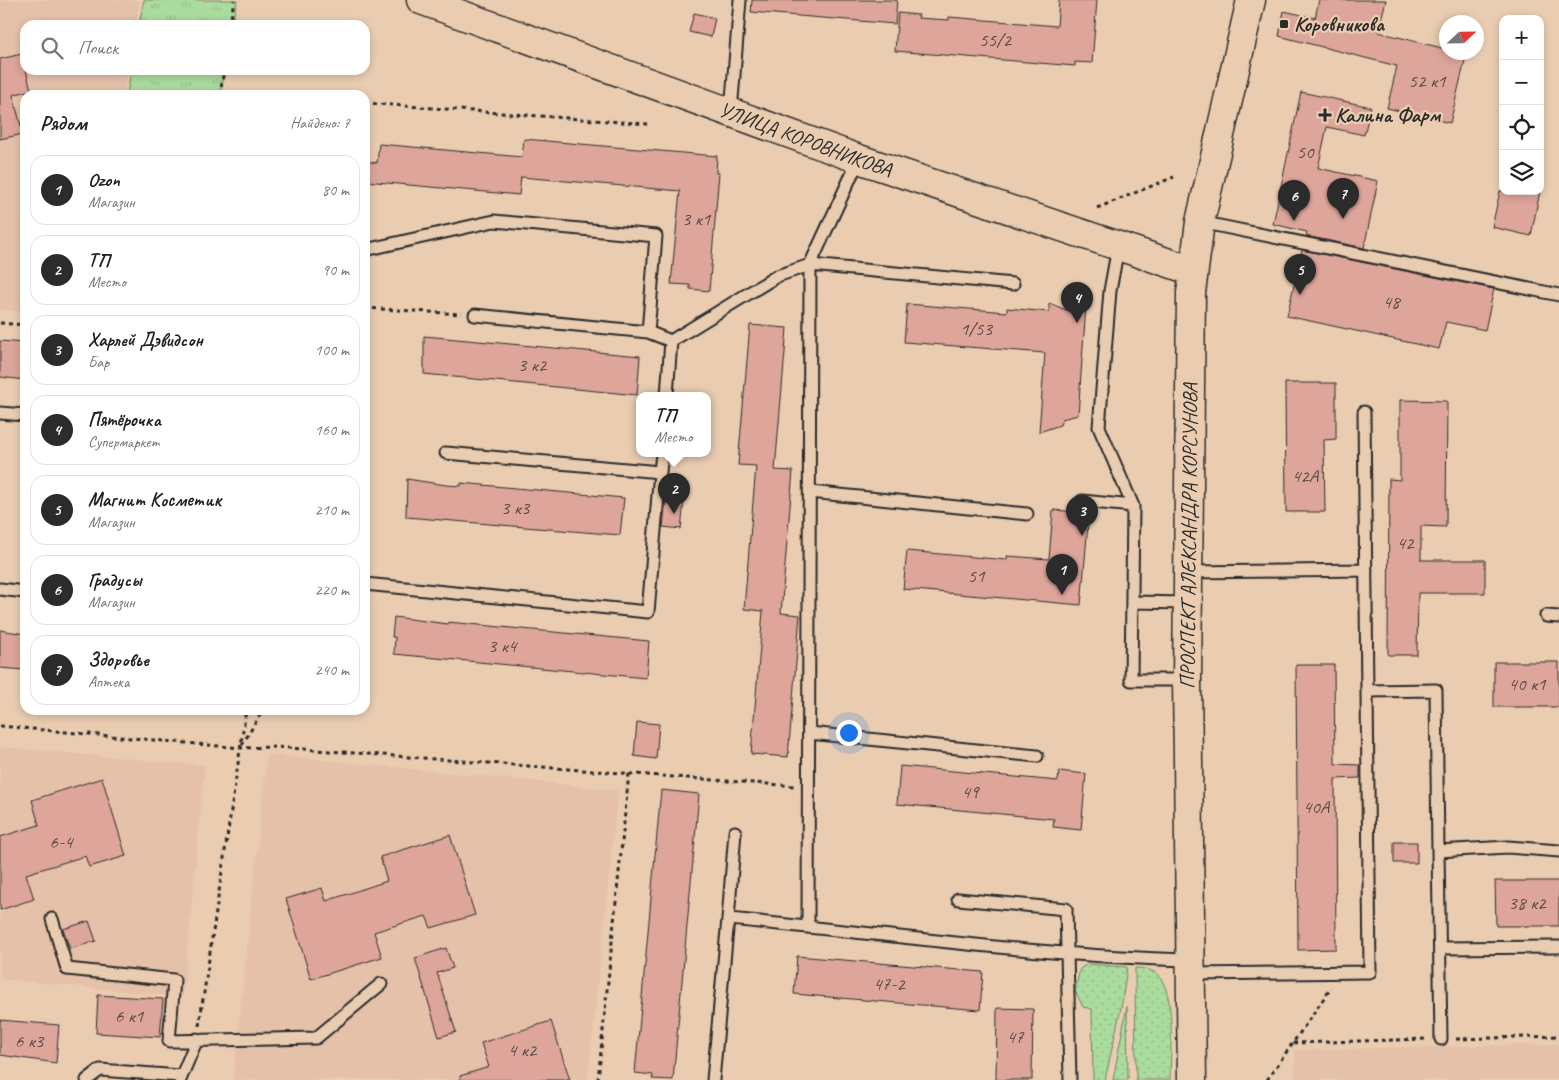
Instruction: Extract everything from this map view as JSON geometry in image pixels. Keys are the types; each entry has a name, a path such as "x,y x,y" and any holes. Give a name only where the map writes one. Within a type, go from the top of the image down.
{"street":[{"name":"УЛИЦА КОРОВНИКОВА","path":"421,0 859,159 1194,271"},
{"name":"ПРОСПЕКТ АЛЕКСАНДРА КОРСУНОВА","path":"1192,1080 1187,680 1191,293 1200,222 1251,0"}],"lane":[{"path":"731,112 740,0"},
{"path":"808,926 810,265 859,159"},
{"path":"370,249 494,222 656,236 648,332"},
{"path":"1200,222 1559,295"},
{"path":"1118,246 1110,291 1099,427 1133,506 1131,680 1187,680"},
{"path":"671,341 777,276 810,265 1013,284"},
{"path":"475,315 648,332 671,341"},
{"path":"667,392 671,341"},
{"path":"728,919 1132,959 1190,967 1370,972 1364,412"},
{"path":"0,413 20,415"},
{"path":"446,454 660,472"},
{"path":"370,584 648,612 662,457"},
{"path":"810,492 1027,514"},
{"path":"1082,501 1133,506"},
{"path":"1188,572 1366,570"},
{"path":"0,589 20,591"},
{"path":"1132,602 1188,603"},
{"path":"1546,616 1559,617"},
{"path":"1367,691 1436,690 1441,1039"},
{"path":"809,733 1037,756"},
{"path":"714,1080 735,832"},
{"path":"1438,851 1508,846 1559,851"},
{"path":"958,899 1066,909 1070,1080"},
{"path":"52,919 67,969 174,980 169,1041 316,1038 381,984"},
{"path":"1440,948 1559,947"},
{"path":"87,1080 100,1070 180,1078 197,1039"}],"path":[{"path":"231,20 234,0"},
{"path":"221,90 223,75"},
{"path":"370,103 648,124"},
{"path":"1097,208 1174,177"},
{"path":"370,308 475,315"},
{"path":"0,323 20,325"},
{"path":"197,1039 245,715"},
{"path":"241,748 260,715"},
{"path":"0,726 241,748 276,746 809,788"},
{"path":"598,1080 629,773"},
{"path":"1267,1080 1343,972"}],"shaded area":[{"path":"0,0 140,0 137,20 20,20 20,75 127,75 125,90 20,90 20,312 0,310"},
{"path":"0,747 205,765 183,997 0,979"},
{"path":"267,754 618,790 588,1080 233,1080"},
{"path":"1559,1044 1559,1080 1295,1080 1295,1050"}],"green space":[{"path":"144,0 237,0 233,20 140,20"},
{"path":"130,75 223,75 221,90 128,90"},
{"path":"1087,964 1127,967 1122,1003 1105,1080 1093,1080 1092,1009 1083,1007 1075,991 1080,969"},
{"path":"1135,968 1155,972 1163,983 1167,995 1171,1024 1170,1080 1136,1080"},
{"path":"1127,1006 1128,1080 1113,1080"}],"building":[{"path":"752,0 897,0 895,24 751,12"},
{"path":"1059,0 1097,0 1092,63 1075,62 1075,66 895,51 898,13 919,15 918,18 949,20 949,17 1057,26"},
{"path":"1319,0 1386,0 1378,32 1439,47 1439,60 1465,60 1450,123 1387,108 1397,66 1279,36 1284,11 1315,18"},
{"path":"694,13 715,18 711,37 689,32"},
{"path":"20,54 20,75 27,75 31,90 20,90 20,93 13,95 20,122 20,135 0,139 0,59"},
{"path":"1301,92 1371,107 1364,135 1327,127 1318,168 1378,181 1364,248 1306,236 1307,232 1273,224"},
{"path":"524,139 717,156 716,173 719,173 709,291 690,289 690,285 671,284 680,191 521,177 519,195 370,181 370,162 377,163 379,144 522,157"},
{"path":"1499,195 1539,195 1531,236 1492,227"},
{"path":"1302,250 1494,289 1485,330 1446,322 1439,349 1287,316"},
{"path":"1049,303 1066,310 1086,306 1078,415 1062,419 1060,425 1039,432 1045,353 904,342 907,304 1007,312 1007,308 1049,312"},
{"path":"750,325 787,328 775,470 793,471 781,613 800,615 788,757 751,754 763,611 744,609 756,466 738,465"},
{"path":"424,336 640,356 636,395 424,374"},
{"path":"0,341 20,343 20,379 0,377"},
{"path":"1285,383 1336,383 1336,439 1324,440 1325,512 1286,512"},
{"path":"1400,400 1447,401 1446,527 1421,526 1421,560 1485,560 1485,593 1418,593 1417,655 1388,655 1389,479 1400,480"},
{"path":"407,479 446,485 461,486 461,483 624,498 620,535 406,517"},
{"path":"666,499 684,501 681,529 663,527"},
{"path":"1053,510 1089,513 1081,605 903,589 907,551 1007,560 1007,556 1049,559"},
{"path":"394,617 448,624 448,622 649,641 646,678 394,654 395,637 392,637"},
{"path":"0,630 20,633 20,670 0,668"},
{"path":"1494,662 1559,662 1559,707 1494,707"},
{"path":"1296,665 1334,665 1335,764 1360,765 1360,778 1335,779 1336,949 1298,950"},
{"path":"637,722 659,724 656,759 634,756"},
{"path":"900,766 1058,781 1059,771 1086,774 1081,830 1053,827 1054,819 897,804"},
{"path":"102,778 126,856 89,867 85,856 26,874 34,899 0,910 0,837 39,825 32,800"},
{"path":"661,790 699,794 673,1080 652,1079 653,1075 635,1073"},
{"path":"450,835 475,915 431,928 426,916 374,932 382,957 311,979 286,899 322,888 326,901 387,881 380,857"},
{"path":"1394,842 1417,842 1417,863 1394,863"},
{"path":"1495,881 1559,881 1559,926 1496,926"},
{"path":"89,921 96,941 70,949 63,929"},
{"path":"446,948 453,968 437,973 456,1032 439,1037 415,958"},
{"path":"797,956 983,972 980,1010 794,994"},
{"path":"98,995 163,999 160,1037 96,1033"},
{"path":"997,1008 1033,1009 1032,1080 996,1080"},
{"path":"0,1020 59,1025 56,1063 0,1055"},
{"path":"551,1021 570,1080 461,1080 460,1076 489,1067 481,1043"}],"place":[{"name":"Коровникова","path":"1284,24"},
{"name":"Калина Фарм","path":"1325,115"},
{"name":"Здоровье","path":"1343,219"},
{"name":"Градусы","path":"1294,221"},
{"name":"Магнит Косметик","path":"1300,295"},
{"name":"Пятёрочка","path":"1077,323"},
{"name":"ТП","path":"674,514"},
{"name":"Харлей Дэвидсон","path":"1082,536"},
{"name":"Ozon","path":"1062,595"}]}
